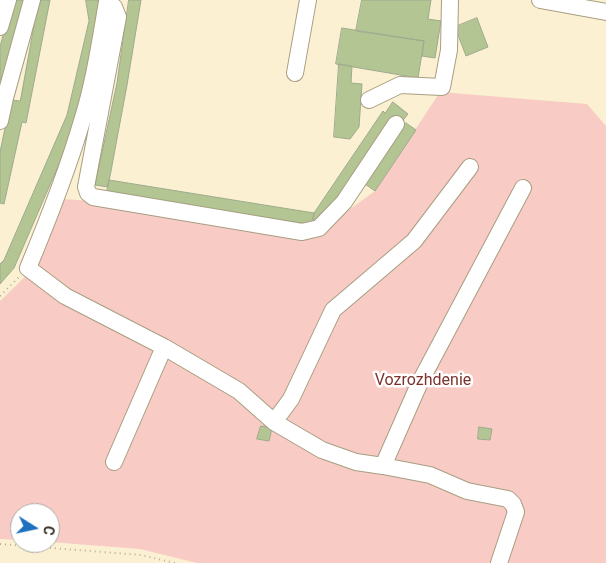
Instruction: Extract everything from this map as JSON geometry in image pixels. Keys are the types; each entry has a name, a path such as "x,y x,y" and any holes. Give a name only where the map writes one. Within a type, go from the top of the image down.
{"street":[{"path":"0,27 8,0"},
{"path":"0,121 32,0"},
{"path":"295,73 308,0"},
{"path":"369,100 400,85 442,87 448,50 450,0"},
{"path":"540,0 606,12"},
{"path":"107,1 114,7 118,17 86,187 88,193 93,197 310,232 319,228 344,202 396,124"},
{"path":"107,1 83,120 56,199 28,268 64,296 164,347 239,391 274,422 322,450 356,462 430,475 468,491 508,499 513,504 516,512 499,563"},
{"path":"274,422 290,399 333,310 414,241 470,167"},
{"path":"383,466 420,382 523,188"},
{"path":"114,462 164,347"}],"path":[{"path":"0,296 28,268"},
{"path":"0,544 141,555 175,563"}],"green space":[{"name":"Vozrozhdenie","path":"440,92 587,104 606,126 606,563 197,563 140,549 60,543 60,503 10,503 10,540 0,539 0,301 31,271 62,199 93,201 321,230 375,191"}],"building":[{"path":"13,0 26,0 0,92 0,47"},
{"path":"39,0 50,0 26,123 22,122 4,204 0,203 0,152 11,100 20,101"},
{"path":"86,0 98,0 100,19 79,118 14,268 0,284 0,264 4,260 67,115 89,21"},
{"path":"129,0 141,0 108,187 95,185 117,83"},
{"path":"362,0 431,0 428,19 441,21 435,58 422,56 424,41 356,31"},
{"path":"477,18 488,47 466,56 455,27"},
{"path":"342,28 424,41 418,78 336,64"},
{"path":"339,64 352,66 351,83 362,84 359,127 350,139 334,137"},
{"path":"393,102 408,114 325,218 319,215 317,224 312,224 314,213 383,111 385,113"},
{"path":"406,123 416,130 375,191 365,184"},
{"path":"109,180 314,213 312,225 107,192"},
{"path":"261,426 272,428 269,441 257,439"},
{"path":"479,427 492,429 490,440 478,439"}]}
